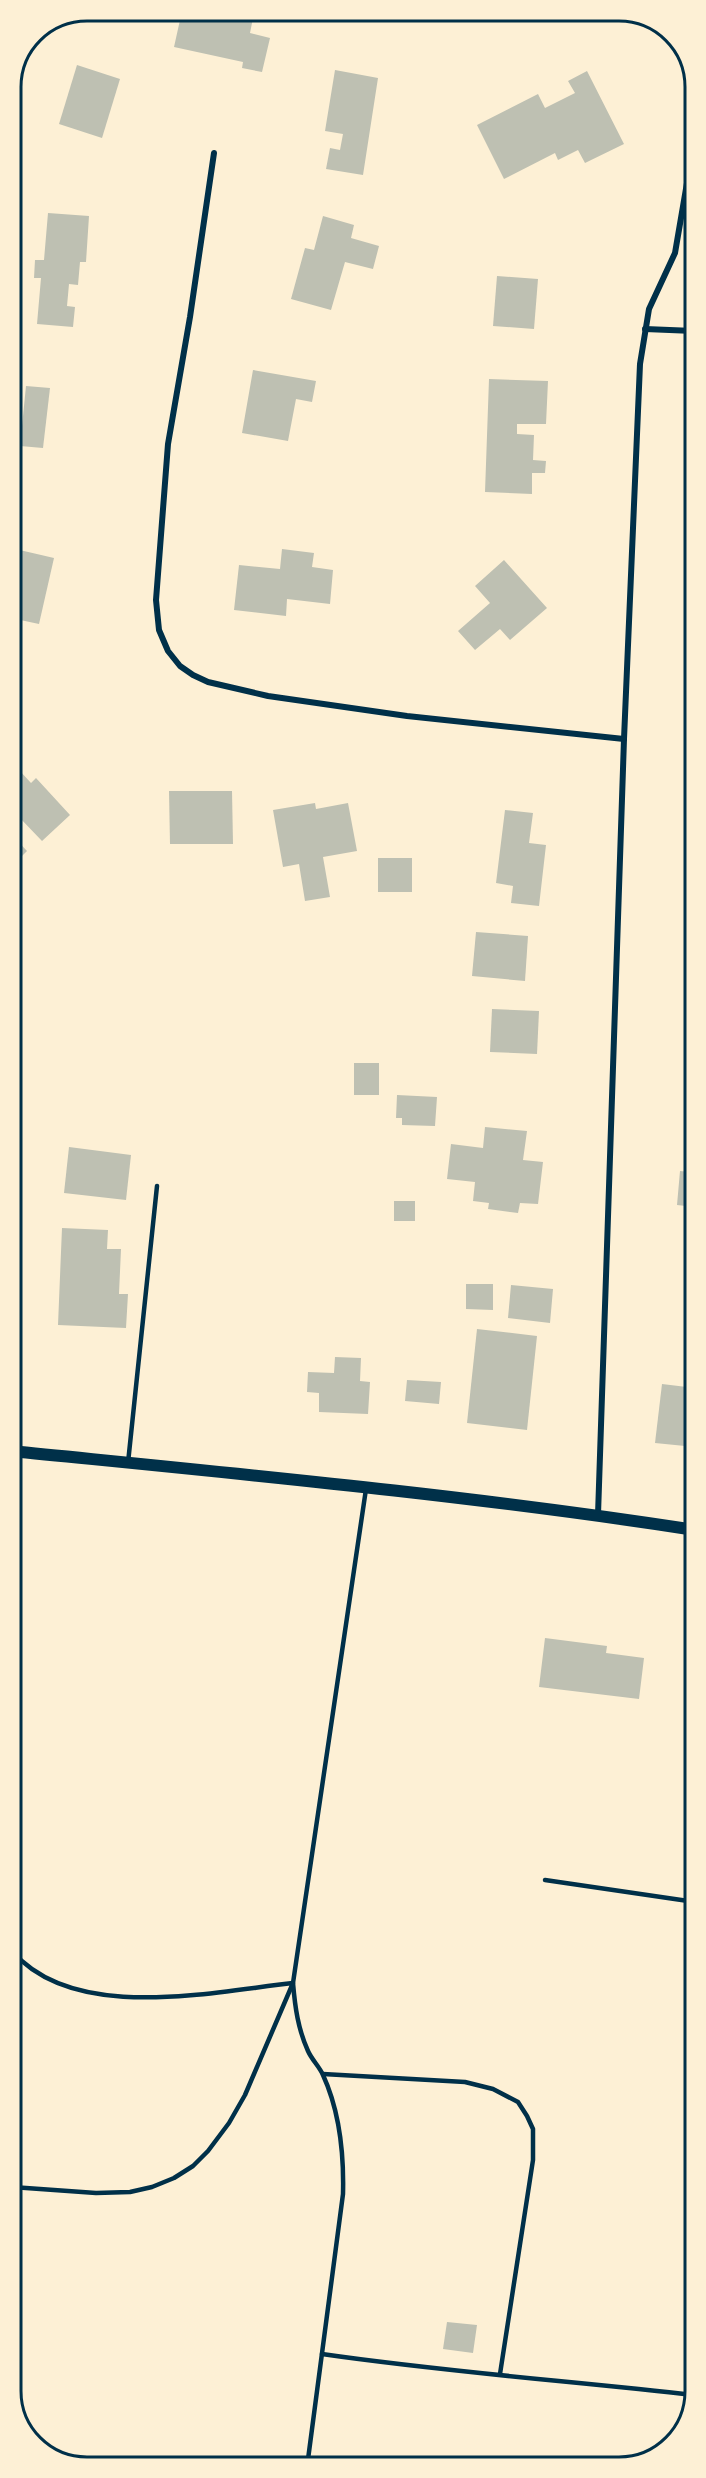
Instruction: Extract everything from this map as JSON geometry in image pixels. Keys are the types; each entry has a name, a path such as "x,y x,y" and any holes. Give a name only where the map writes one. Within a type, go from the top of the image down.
{"main road":[{"path":"21,1452 366,1487 598,1515 685,1528"}],"street":[{"path":"214,153 190,317 168,444 156,600 159,630 168,651 180,666 208,682 268,696 407,716 624,739"},
{"path":"598,1515 624,739 638,401 649,309 675,253 685,195"},
{"path":"645,329 685,331"}],"lane":[{"path":"128,1463 157,1186"},
{"path":"308,2457 343,2194 344,2160 340,2131 323,2074 309,2054 301,2034 295,2012 293,1983 366,1487"},
{"path":"545,1880 685,1901"},
{"path":"21,1959 36,1972 60,1985 118,1998 163,1997 293,1983"},
{"path":"21,2188 96,2193 130,2192 152,2187 174,2178 193,2166 208,2151 229,2123 245,2095 293,1983"},
{"path":"323,2074 480,2084 518,2102 527,2116 533,2129 533,2160 500,2374"},
{"path":"322,2354 420,2368 685,2393"}],"building":[{"path":"180,21 252,21 250,33 270,38 262,72 242,68 243,62 174,47"},
{"path":"77,65 120,79 102,138 59,124"},
{"path":"335,70 378,78 363,175 326,169 330,148 340,150 343,134 325,131"},
{"path":"587,71 624,144 585,163 578,150 558,160 555,153 504,179 477,125 538,94 545,108 575,93 568,81"},
{"path":"48,213 89,216 86,262 80,262 78,285 69,284 67,306 75,307 73,327 37,324 41,278 34,278 35,260 44,260"},
{"path":"323,216 354,225 351,238 379,246 373,269 345,262 331,310 291,299 305,248 314,250"},
{"path":"497,276 538,279 534,329 493,326"},
{"path":"253,370 316,381 312,402 296,399 288,441 242,433"},
{"path":"489,379 548,381 546,424 517,424 517,434 534,435 533,460 546,461 545,473 532,473 532,494 485,492"},
{"path":"26,386 50,388 43,448 21,446"},
{"path":"282,549 314,553 312,567 333,570 330,604 287,599 286,616 234,610 239,565 280,569"},
{"path":"21,550 54,558 39,624 21,620"},
{"path":"504,560 547,608 510,640 500,629 475,650 458,631 490,603 475,586"},
{"path":"21,772 31,783 36,778 70,815 42,841 21,819"},
{"path":"169,791 232,791 233,844 170,844"},
{"path":"315,803 316,809 348,803 357,851 323,857 330,897 305,901 299,864 283,867 273,810"},
{"path":"505,810 533,813 529,843 546,845 539,906 511,903 513,886 496,883"},
{"path":"21,845 27,851 21,857"},
{"path":"378,858 412,858 412,892 378,892"},
{"path":"476,932 528,936 525,981 472,976"},
{"path":"492,1009 539,1011 537,1054 490,1052"},
{"path":"354,1063 379,1063 379,1095 354,1095"},
{"path":"397,1095 437,1097 435,1126 402,1125 402,1118 396,1118"},
{"path":"485,1127 527,1131 523,1160 543,1162 538,1204 520,1203 518,1213 488,1209 489,1203 473,1201 475,1182 447,1179 451,1144 483,1148"},
{"path":"69,1147 131,1155 126,1200 64,1193"},
{"path":"680,1171 685,1172 685,1206 677,1205"},
{"path":"394,1201 415,1201 415,1221 394,1221"},
{"path":"62,1228 108,1230 107,1249 121,1249 119,1294 128,1294 126,1328 58,1325"},
{"path":"466,1284 493,1284 493,1310 466,1309"},
{"path":"511,1285 553,1289 550,1323 508,1318"},
{"path":"477,1329 537,1336 527,1430 467,1423"},
{"path":"335,1357 361,1358 360,1381 370,1382 368,1414 319,1412 319,1393 307,1392 308,1372 334,1373"},
{"path":"407,1380 441,1382 439,1404 405,1401"},
{"path":"662,1384 685,1387 685,1446 655,1443"},
{"path":"545,1638 607,1646 606,1653 644,1658 639,1699 539,1687"},
{"path":"447,2322 477,2325 473,2353 443,2349"}]}
